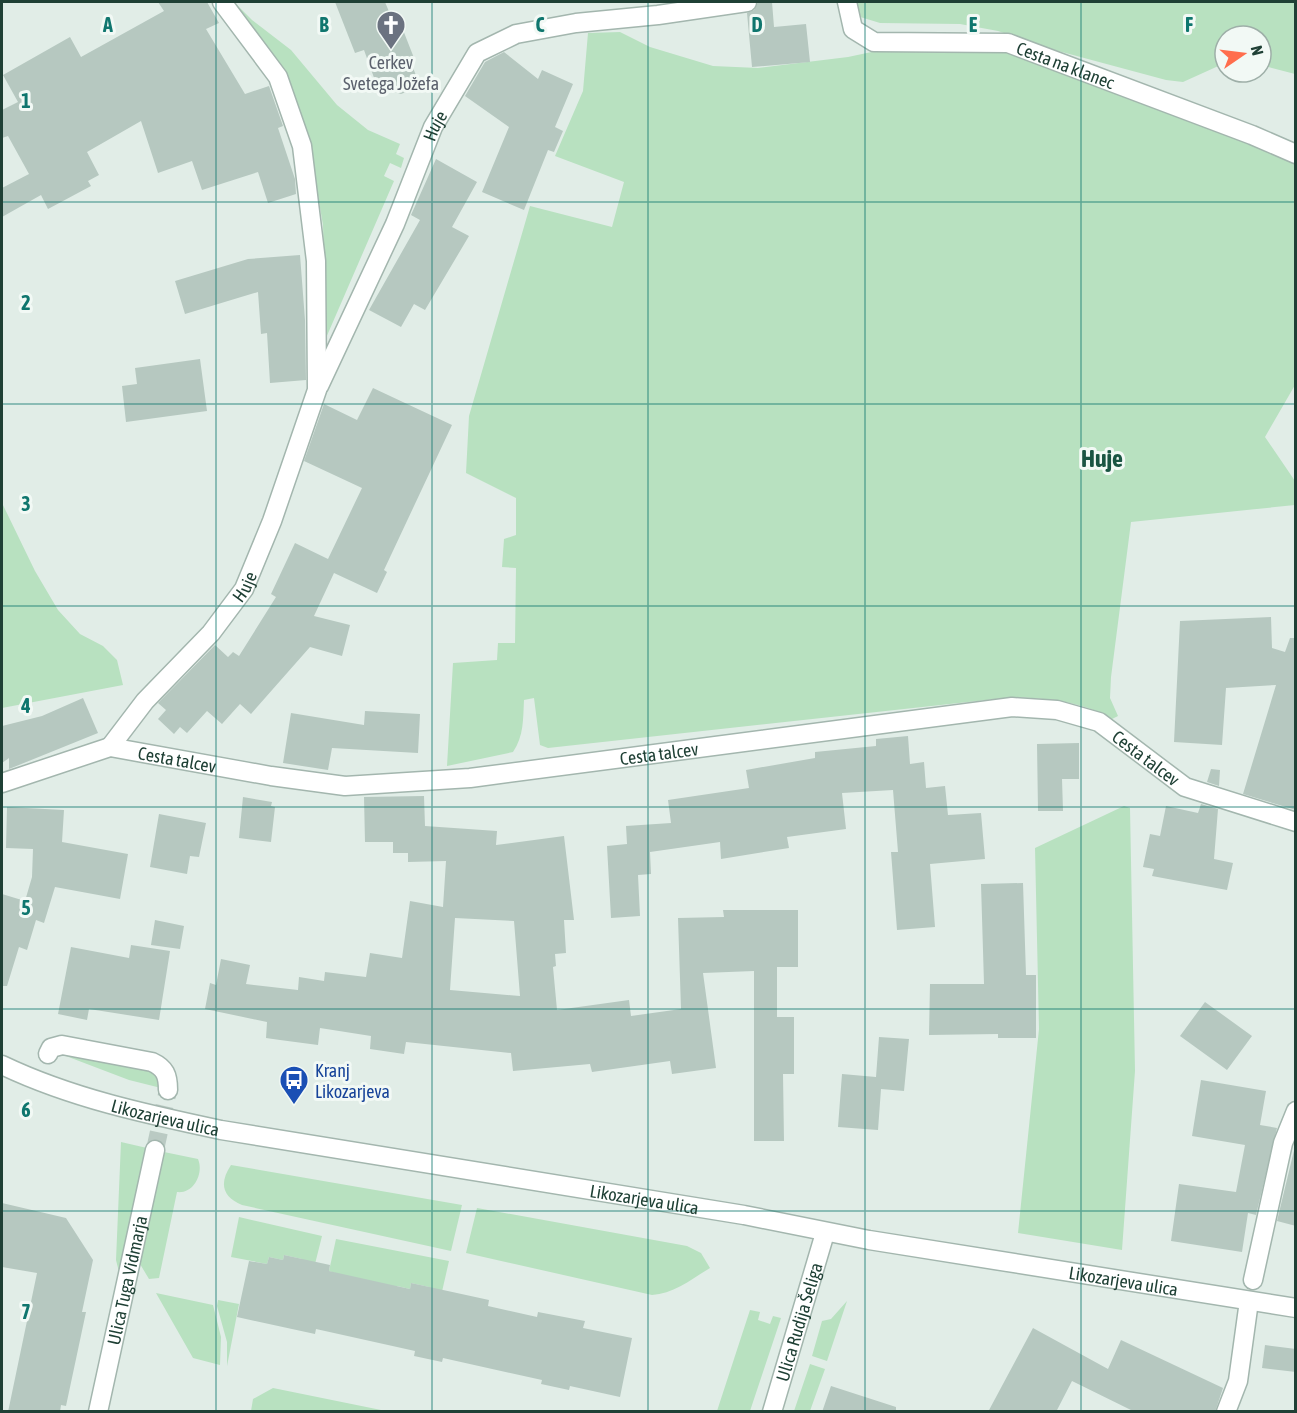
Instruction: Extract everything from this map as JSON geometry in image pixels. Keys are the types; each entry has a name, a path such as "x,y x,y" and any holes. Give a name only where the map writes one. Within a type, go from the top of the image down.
{"street":[{"name":"Huje","path":"222,2 278,77 302,146 316,261 317,390"},
{"name":"Huje","path":"110,747 145,701 211,633 244,589 272,521 317,390 395,224 433,127 477,53 526,32 576,23 658,15 747,2"},
{"name":"Cesta na klanec","path":"847,2 853,29 874,42 1008,43 1242,130 1296,154"},
{"name":"Cesta talcev","path":"2,783 110,747 271,776 345,786 470,778 1012,707 1057,710 1099,722 1185,787 1296,822"},
{"path":"48,1054 51,1048 62,1045 152,1062 162,1067 168,1078 168,1090"},
{"name":"Likozarjeva ulica","path":"2,1065 33,1080 148,1115 253,1135 744,1215 825,1233 1296,1308"},
{"path":"1253,1281 1283,1143 1296,1111"},
{"name":"Ulica Tuga Vidmarja","path":"98,1412 155,1150"},
{"name":"Ulica Rudija Šeliga","path":"772,1412 825,1233"},
{"path":"1226,1412 1238,1381 1249,1301"}],"green space":[{"path":"229,2 234,2 252,20 291,50 337,105 368,130 400,144 396,154 404,158 401,168 390,163 384,176 394,181 326,338 323,225 309,143"},
{"path":"861,2 1295,2 1295,74 1273,68 1273,24 1213,24 1213,68 1183,82 1166,80 1047,48 998,31 960,24 880,23 857,16 856,4"},
{"path":"620,32 650,47 713,66 758,68 848,57 895,47 980,48 1018,54 1295,161 1295,385 1265,437 1295,481 1295,505 1131,522 1111,677 1110,698 1118,716 1112,719 1089,708 1064,702 1014,697 548,748 540,745 534,698 524,700 521,734 513,752 447,766 453,663 497,660 498,643 515,643 516,568 502,567 504,539 516,535 516,498 466,473 469,416 530,206 612,227 624,182 555,156 583,91 588,33"},
{"path":"2,503 35,571 58,610 80,634 103,646 117,660 123,685 2,708"},
{"path":"1124,806 1130,808 1135,1071 1122,1250 1018,1233 1039,1029 1035,848"},
{"path":"58,1053 154,1072 158,1076 161,1088 129,1080"},
{"path":"121,1142 147,1148 119,1272 116,1260"},
{"path":"164,1152 198,1159 200,1170 193,1186 183,1192 177,1192 159,1278 149,1279 140,1264"},
{"path":"231,1165 462,1205 451,1251 242,1205 230,1198 225,1189 225,1178"},
{"path":"477,1208 687,1246 701,1253 710,1268 675,1289 652,1295 466,1253"},
{"path":"239,1217 322,1236 314,1268 302,1259 284,1255 283,1260 269,1257 267,1264 231,1257"},
{"path":"336,1239 449,1261 441,1296 429,1287 411,1283 410,1289 397,1286 395,1293 329,1271"},
{"path":"156,1293 213,1305 221,1337 220,1365 193,1358"},
{"path":"218,1300 239,1304 227,1366 227,1342 217,1306"},
{"path":"847,1301 827,1361 812,1356 822,1321 831,1319"},
{"path":"750,1310 760,1312 758,1320 770,1324 773,1316 781,1318 750,1411 717,1411"},
{"path":"810,1364 825,1369 810,1411 794,1411"},
{"path":"273,1388 386,1411 251,1411 253,1399"}],"building":[{"path":"158,2 207,2 219,23 206,29 245,94 269,86 283,126 278,128 295,179 296,194 268,203 258,172 202,190 192,161 158,173 141,121 87,152 99,175 88,181 91,186 48,209 41,195 2,217 2,188 29,174 8,136 2,138 2,110 18,102 3,75 70,37 81,57 164,11"},
{"name":"Cerkev Svetega Jožefa","path":"335,2 385,2 390,14 396,12 414,58 410,60 417,78 414,89 401,94 377,86 364,50 355,53"},
{"path":"758,2 772,2 774,27 806,24 810,62 752,67 747,13 754,10"},
{"path":"504,52 538,79 542,70 573,84 555,127 563,131 554,152 548,150 524,210 482,192 509,127 465,96 485,62"},
{"path":"436,159 477,182 452,227 469,236 425,310 414,304 401,327 369,310 420,220 411,215"},
{"path":"300,255 305,320 306,380 270,383 267,333 261,334 258,292 185,314 175,281 248,259"},
{"path":"200,359 207,411 126,422 122,386 137,384 135,368"},
{"path":"373,388 452,425 384,570 387,572 377,593 334,573 314,616 350,625 342,656 310,647 251,714 240,704 222,724 207,711 187,733 180,727 174,734 158,719 166,710 158,703 215,645 228,657 233,652 239,656 276,597 271,594 295,543 328,559 362,488 304,461 324,404 357,420"},
{"path":"1271,617 1272,648 1285,652 1290,638 1296,638 1296,810 1243,794 1276,685 1226,688 1222,745 1174,742 1180,621"},
{"path":"83,698 98,733 9,769 9,758 2,763 2,726 42,716"},
{"path":"365,711 420,714 418,753 332,748 328,770 283,763 291,713 364,725"},
{"path":"908,736 910,764 924,762 926,788 945,786 948,815 981,813 985,859 930,864 935,927 897,930 891,852 898,852 893,790 842,793 846,829 787,837 789,848 721,859 720,842 650,852 651,874 638,875 640,916 611,918 607,846 627,844 626,826 671,823 668,800 749,788 746,770 815,758 815,752 876,746 876,739"},
{"path":"1079,743 1079,779 1062,779 1063,811 1038,811 1037,744"},
{"path":"1211,769 1220,770 1219,786 1207,782"},
{"path":"424,796 425,826 497,831 496,845 564,836 574,920 564,920 566,953 555,954 556,966 553,967 557,1010 629,1000 631,1016 681,1009 678,918 724,917 723,910 798,910 798,967 777,967 777,1017 794,1017 794,1074 783,1074 784,1141 754,1141 754,971 703,973 716,1068 672,1074 670,1061 592,1072 590,1064 513,1071 511,1053 406,1042 404,1054 370,1049 371,1036 320,1028 318,1045 280,1040 266,1038 267,1022 205,1009 210,983 216,985 221,959 250,965 246,984 298,990 299,977 324,981 325,972 366,977 370,953 402,958 410,901 443,907 446,861 408,862 408,853 393,853 393,842 365,842 364,797","holes":["455,918 514,921 520,996 450,990"]},
{"path":"243,797 272,802 271,806 275,807 271,842 239,838"},
{"path":"1201,804 1218,809 1214,859 1233,863 1227,890 1152,876 1154,869 1143,867 1150,834 1160,836 1166,806 1198,813"},
{"path":"7,807 64,810 62,842 128,854 120,899 55,887 44,923 36,920 27,950 19,947 7,986 2,986 2,894 25,901 32,877 33,849 6,848"},
{"path":"159,814 206,823 199,857 190,856 187,874 150,867"},
{"path":"1023,883 1026,975 1036,975 1036,1038 998,1038 998,1034 929,1035 930,984 984,984 981,884"},
{"path":"155,920 184,926 180,949 151,945"},
{"path":"131,945 170,951 159,1020 89,1009 87,1020 58,1014 71,947 129,958"},
{"path":"1205,1002 1252,1036 1227,1070 1180,1036"},
{"path":"879,1037 909,1039 904,1091 881,1089 878,1130 838,1127 842,1074 876,1077"},
{"path":"1201,1080 1266,1091 1260,1125 1277,1128 1256,1215 1248,1213 1242,1252 1171,1241 1179,1184 1236,1192 1245,1145 1192,1136"},
{"path":"1296,1142 1296,1226 1277,1221"},
{"path":"2,1203 66,1218 93,1260 82,1312 86,1312 66,1406 61,1405 60,1412 8,1412 37,1273 2,1267"},
{"path":"284,1255 330,1265 329,1271 410,1289 411,1283 489,1300 488,1306 537,1317 538,1312 585,1321 583,1328 632,1338 620,1397 570,1386 569,1390 541,1384 542,1380 443,1358 442,1362 414,1356 415,1351 316,1329 315,1334 237,1317 249,1261 267,1264 269,1257 283,1260"},
{"path":"1033,1328 1108,1369 1121,1340 1223,1388 1215,1412 1135,1412 1072,1381 1056,1412 988,1412"},
{"path":"1265,1345 1296,1349 1296,1372 1262,1368"},
{"path":"831,1386 896,1407 896,1412 822,1412"}],"tunnel":[{"path":"155,1150 168,1090"}],"place":[{"name":"Cerkev Svetega Jožefa","path":"391,50"},
{"name":"Kranj Likozarjeva","path":"294,1106"}],"district":[{"name":"Huje","path":"1102,458"}]}
